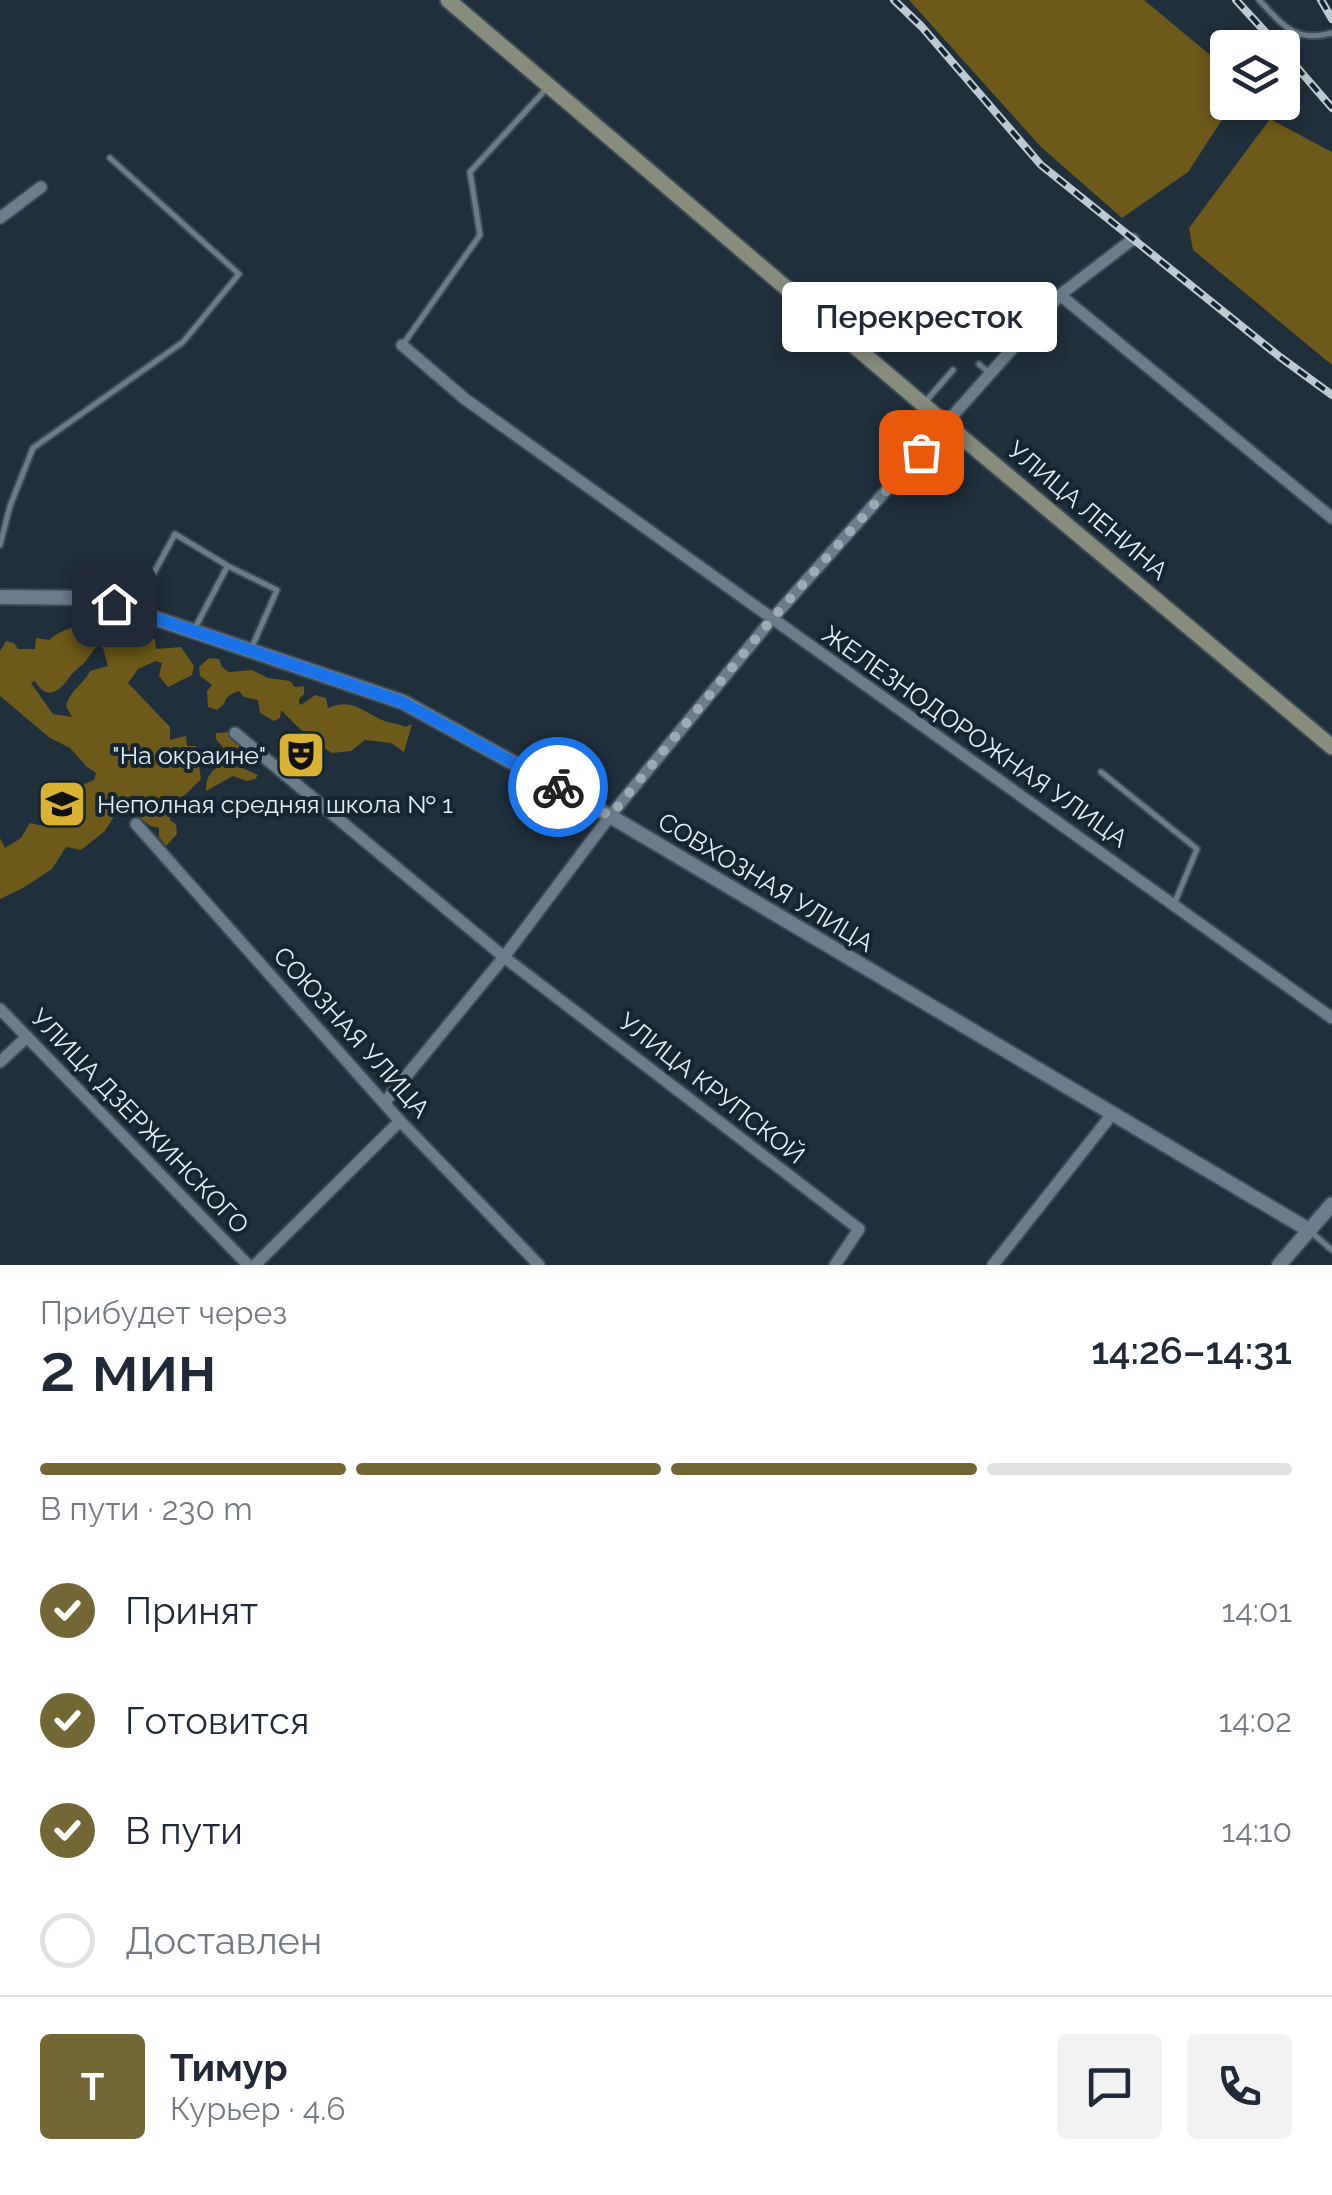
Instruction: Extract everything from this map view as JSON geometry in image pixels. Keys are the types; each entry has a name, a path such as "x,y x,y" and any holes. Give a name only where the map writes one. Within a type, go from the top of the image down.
{"main road":[{"name":"УЛИЦА ЛЕНИНА","path":"448,0 922,404 1332,746"}],"street":[{"path":"0,218 40,188"},
{"path":"384,1102 772,619 1060,295 1133,239"},
{"path":"1060,295 1332,518"},
{"name":"ЖЕЛЕЗНОДОРОЖНАЯ УЛИЦА","path":"402,345 465,399 1332,1018"},
{"name":"СОВХОЗНАЯ УЛИЦА","path":"0,597 96,598 402,702 610,816 1309,1230"},
{"name":"УЛИЦА КРУПСКОЙ","path":"235,733 504,957 859,1230 836,1265"},
{"name":"СОЮЗНАЯ УЛИЦА","path":"136,824 400,1121 539,1265"},
{"name":"УЛИЦА ДЗЕРЖИНСКОГО","path":"0,1009 251,1265"},
{"path":"0,1062 27,1037"},
{"path":"993,1265 1113,1113"},
{"path":"251,1265 400,1121"},
{"path":"1280,1265 1332,1204"}],"lane":[{"path":"1259,0 1284,26 1302,37 1332,34"},
{"path":"402,345 480,235 470,172 548,87"},
{"path":"0,544 10,506 34,448 183,342 239,274 110,158"},
{"path":"979,364 990,374"},
{"path":"922,404 953,370"},
{"path":"134,611 175,534 277,590 250,651"},
{"path":"194,631 228,566"},
{"path":"1100,772 1196,850 1174,905"},
{"path":"1309,1230 1332,1250"}],"shaded area":[{"path":"909,0 1144,0 1210,55 1210,120 1222,120 1188,172 1122,218 1041,147"},
{"path":"1269,120 1332,152 1332,365 1193,250 1189,228"},
{"path":"131,625 140,639 155,639 156,649 181,647 194,666 192,675 168,687 159,676 162,663 156,661 138,669 128,683 170,727 170,740 186,736 187,746 196,746 201,779 179,801 166,806 177,834 166,846 159,837 159,828 135,814 114,816 105,831 81,850 66,847 52,869 0,899 0,838 5,848 21,838 30,823 43,826 58,821 73,798 80,798 78,790 94,780 96,773 70,748 50,738 0,696 0,651 6,641 18,649 35,649 36,638 49,640 71,628","holes":["98,645 103,648 108,666 90,671 71,696 66,706 72,717 53,714 31,683 35,681 45,691 54,692"]},
{"path":"209,658 219,659 229,672 252,670 268,678 290,681 295,687 304,686 301,705 315,695 326,698 328,708 350,705 385,721 405,727 412,724 404,752 391,743 365,740 351,751 332,753 323,747 322,734 302,731 281,710 280,718 274,721 260,713 258,700 244,697 239,691 217,710 208,707 207,691 212,685 200,676 199,667"},
{"path":"230,732 244,754 240,767 258,775 247,781 233,776 206,791 208,778 215,769 223,764 228,768 235,766 216,739 216,733"}],"railway":[{"path":"894,0 1041,165 1332,395"},
{"path":"1236,0 1264,30"},
{"path":"1321,0 1332,19"},
{"path":"1300,71 1332,108"}],"way so far":[{"path":"558,787 610,816 772,619 921,452"}],"place":[{"name":"Перекресток","path":"921,452"},
{"name":"\"На окраине\"","path":"301,755"},
{"name":"Неполная средняя школа № 1","path":"62,804"}],"route":[{"path":"114,604 402,702 558,787"}]}
